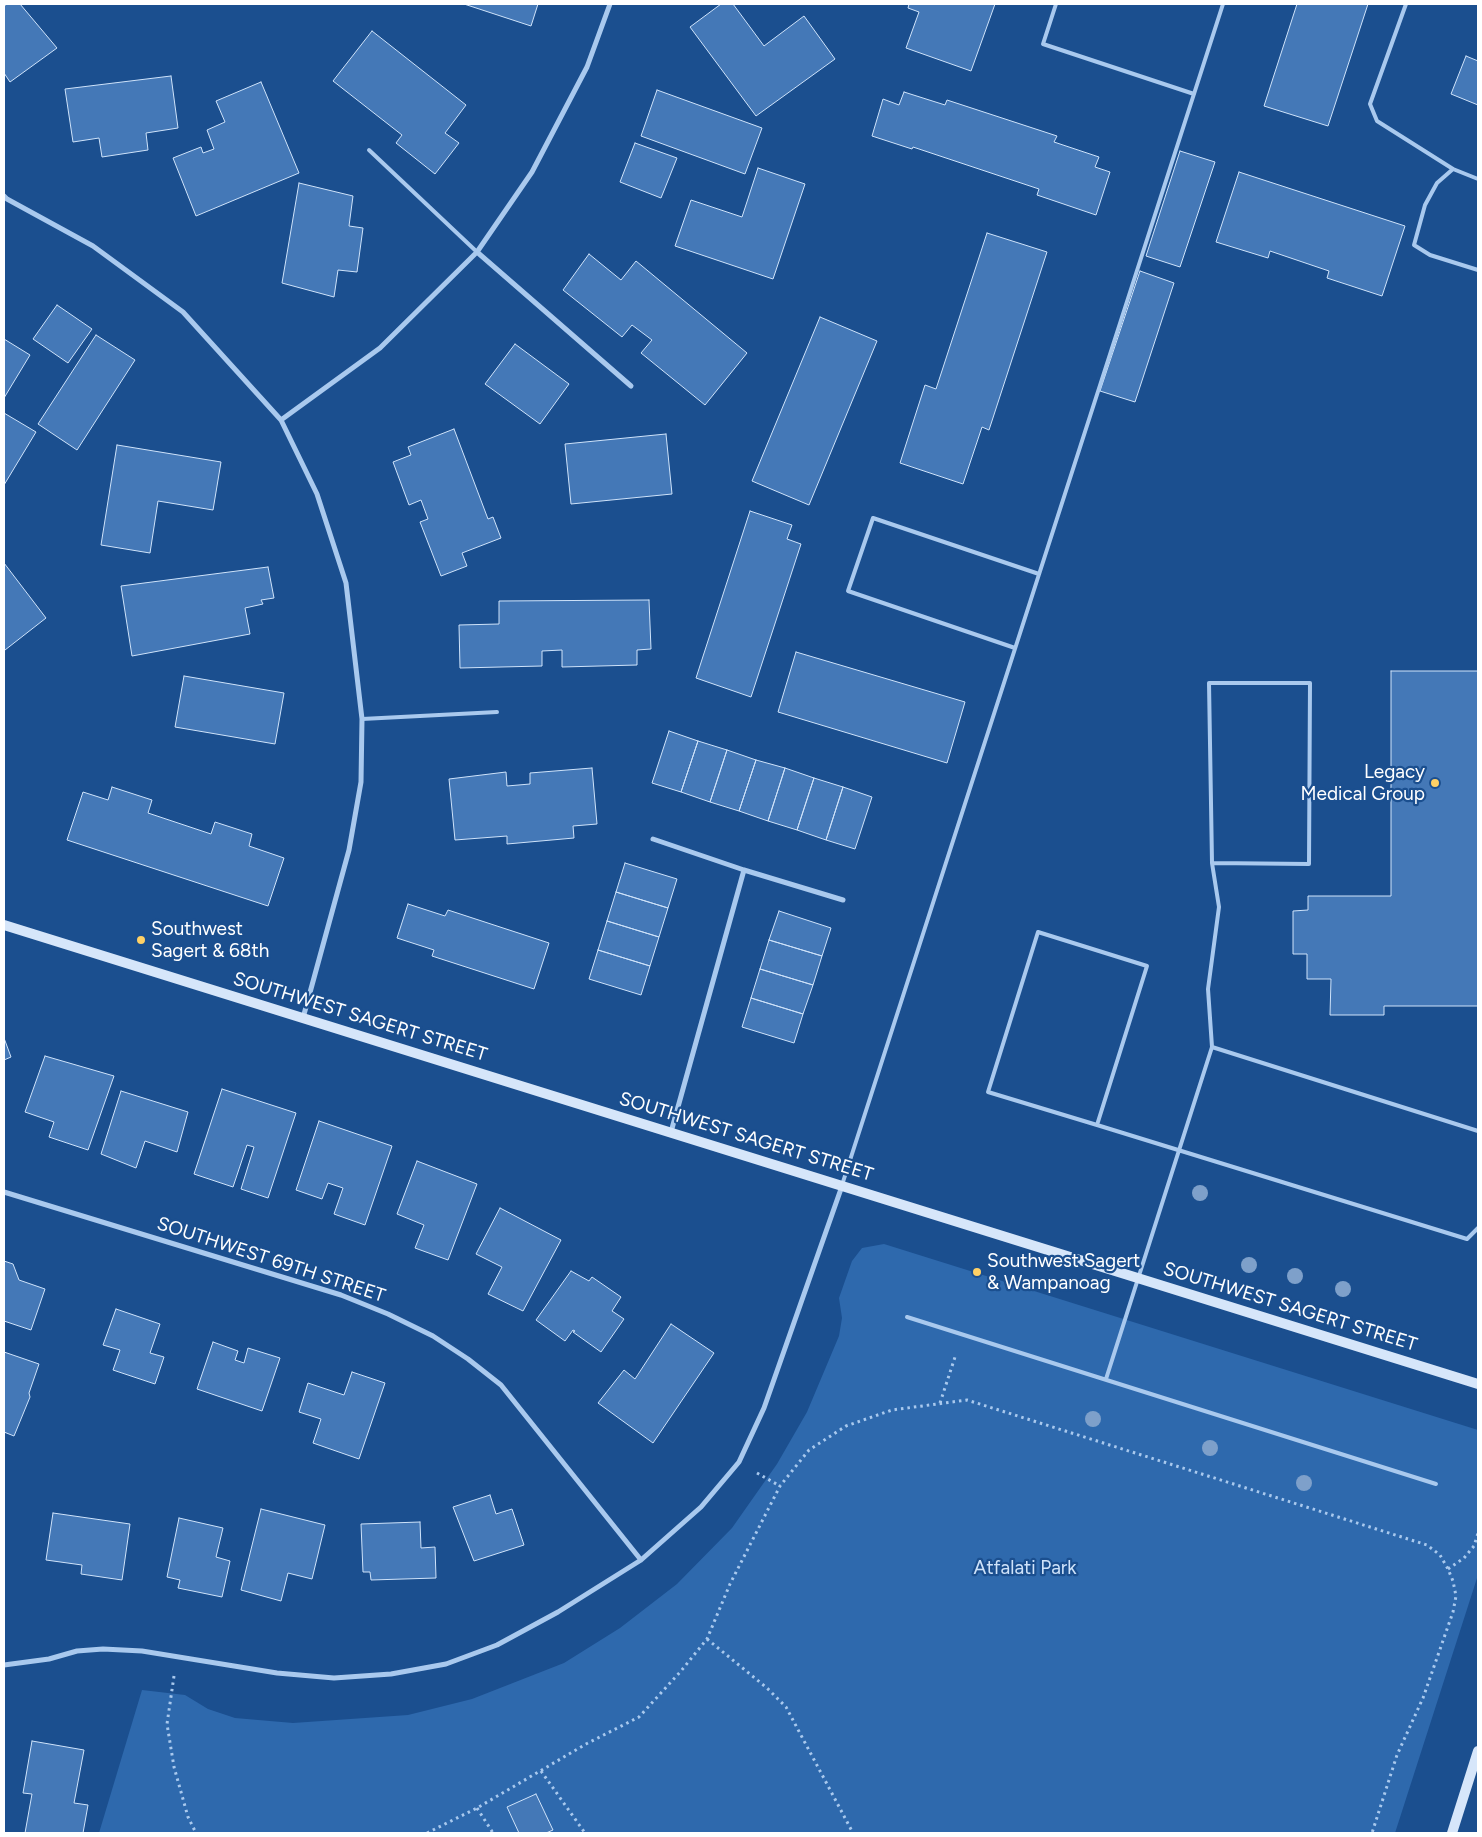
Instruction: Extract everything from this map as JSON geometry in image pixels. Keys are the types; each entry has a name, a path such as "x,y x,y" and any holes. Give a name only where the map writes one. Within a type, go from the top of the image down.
{"main road":[{"name":"SOUTHWEST SAGERT STREET","path":"4,925 1478,1384"},
{"path":"1452,1833 1478,1751"}],"street":[{"path":"281,420 380,348 477,252 532,172 587,67 610,4"},
{"path":"5,199 94,246 183,312 281,420 317,494 346,583 362,720 361,782 350,850 303,1018"},
{"path":"477,252 631,386"},
{"path":"653,839 744,870 843,900"},
{"path":"671,1132 744,870"},
{"path":"4,1665 49,1659 76,1651 103,1650 142,1651 277,1673 334,1678 391,1674 446,1664 497,1645 558,1612 641,1560 700,1507 739,1462 764,1408 842,1185"},
{"name":"SOUTHWEST 69TH STREET","path":"4,1192 341,1295 388,1314 433,1336 468,1359 501,1385 641,1560"}],"lane":[{"path":"1056,4 1043,44 1194,94"},
{"path":"842,1185 1223,4"},
{"path":"1406,4 1370,104 1377,121 1453,169 1478,178"},
{"path":"369,150 477,252"},
{"path":"1453,169 1437,183 1425,204 1414,245 1430,255 1478,270"},
{"path":"1015,648 848,591 873,518 1039,574"},
{"path":"1106,1379 1212,1047 1208,989 1219,907 1212,863 1209,683 1310,683 1309,864 1212,863"},
{"path":"362,720 497,712"},
{"path":"1096,1126 1147,966 1038,932 988,1092 1096,1126 1178,1151 1467,1238 1478,1228"},
{"path":"1212,1047 1478,1131"},
{"path":"907,1317 1436,1484"}],"path":[{"path":"940,1403 963,1334"},
{"path":"427,1833 477,1808 638,1717 682,1671 707,1639 730,1584 780,1486 809,1450 846,1426 892,1410 967,1400 1427,1545 1440,1555 1448,1569 1456,1596 1453,1612 1423,1698 1397,1755 1372,1833"},
{"path":"739,1462 780,1486"},
{"path":"1448,1569 1464,1558 1474,1546 1478,1532"},
{"path":"707,1639 767,1688 786,1707 853,1833"},
{"path":"177,1656 167,1724 174,1768 188,1817 196,1833"},
{"path":"540,1771 585,1833"},
{"path":"477,1808 493,1833"}],"green space":[{"name":"Atfalati Park","path":"884,1244 1478,1430 1478,1575 1395,1833 99,1833 142,1690 185,1695 208,1709 235,1718 293,1723 408,1715 472,1699 564,1663 620,1628 677,1584 732,1528 777,1464 807,1412 839,1336 842,1318 839,1298 852,1261 862,1248"}],"building":[{"path":"7,4 20,4 57,48 10,82 4,73 4,6"},
{"path":"464,4 538,4 531,26"},
{"path":"721,4 733,4 764,46 804,16 835,59 756,116 690,27"},
{"path":"909,4 995,4 971,71 906,48 919,12 908,8"},
{"path":"1297,4 1368,4 1328,126 1264,106"},
{"path":"372,31 466,105 445,133 459,143 435,174 396,143 402,135 333,81"},
{"path":"1466,56 1478,61 1478,105 1451,94"},
{"path":"171,76 178,128 146,133 148,150 102,157 99,138 73,142 65,89"},
{"path":"261,82 299,173 196,216 173,158 201,147 203,153 214,149 207,130 225,122 216,101"},
{"path":"657,90 762,128 745,174 641,136"},
{"path":"904,92 945,105 947,100 1057,136 1054,142 1099,157 1095,167 1110,172 1096,215 1037,195 1039,189 913,147 912,149 872,136 883,99 899,105"},
{"path":"635,143 677,158 661,198 620,182"},
{"path":"1180,151 1215,162 1180,267 1146,256"},
{"path":"758,168 805,184 773,279 675,246 691,200 742,217"},
{"path":"1239,172 1405,226 1382,296 1327,278 1329,271 1270,251 1268,258 1216,242"},
{"path":"299,183 353,196 349,226 363,228 357,272 338,270 334,297 282,283"},
{"path":"987,233 1047,252 989,430 982,427 963,484 900,463 925,385 936,389"},
{"path":"589,254 621,280 636,261 747,353 705,405 641,353 652,340 632,325 622,337 563,290"},
{"path":"1140,271 1174,283 1135,402 1100,391"},
{"path":"57,305 92,329 68,363 33,339"},
{"path":"820,317 877,341 809,505 752,481"},
{"path":"96,335 135,360 77,450 38,424"},
{"path":"4,339 30,355 4,398"},
{"path":"515,344 569,384 540,424 485,384"},
{"path":"4,413 36,432 4,485"},
{"path":"454,429 488,519 493,517 501,538 462,553 467,566 441,576 420,522 428,519 421,500 409,505 393,462 411,455 408,447"},
{"path":"666,434 672,494 571,504 565,444"},
{"path":"117,445 221,462 213,510 158,501 150,553 101,545"},
{"path":"750,511 792,525 787,539 801,544 751,697 696,678"},
{"path":"4,563 46,618 5,650 4,649"},
{"path":"268,567 274,598 261,600 263,604 245,608 250,634 132,656 121,586"},
{"path":"649,600 651,649 637,650 637,665 562,667 562,650 542,651 542,666 460,668 459,625 499,624 499,601"},
{"path":"796,652 965,702 947,763 778,712"},
{"name":"Legacy Medical Group","path":"1391,671 1478,671 1478,1006 1384,1006 1384,1015 1330,1015 1331,979 1307,979 1307,954 1293,954 1293,911 1308,910 1308,896 1391,896"},
{"path":"184,676 284,693 275,744 175,727"},
{"path":"669,731 698,741 681,792 652,783"},
{"path":"698,741 727,750 710,802 681,792"},
{"path":"727,750 756,760 739,811 710,802"},
{"path":"756,760 785,768 768,821 739,811"},
{"path":"592,768 597,824 573,826 574,838 507,844 507,836 455,840 449,779 506,772 507,786 530,784 530,773"},
{"path":"785,768 814,778 797,830 768,821"},
{"path":"814,778 843,787 826,840 797,830"},
{"path":"112,787 152,800 148,813 211,834 215,822 252,834 249,846 284,858 268,906 67,840 83,792 108,800"},
{"path":"843,787 872,797 855,849 826,840"},
{"path":"625,863 677,879 668,908 616,892"},
{"path":"616,892 668,908 659,937 607,921"},
{"path":"408,904 445,916 448,910 549,943 534,989 432,956 434,950 397,938"},
{"path":"779,911 831,928 822,956 769,940"},
{"path":"607,921 659,937 650,966 598,950"},
{"path":"769,940 822,956 813,985 760,969"},
{"path":"598,950 650,966 641,995 589,979"},
{"path":"760,969 813,985 803,1014 751,998"},
{"path":"751,998 803,1014 794,1043 742,1027"},
{"path":"4,1038 11,1057 4,1060"},
{"path":"45,1056 114,1076 88,1150 49,1137 54,1122 25,1112"},
{"path":"222,1089 296,1113 268,1198 241,1189 254,1147 247,1145 233,1187 194,1174"},
{"path":"121,1091 188,1112 177,1152 145,1141 136,1168 101,1154"},
{"path":"319,1121 392,1146 365,1225 334,1214 343,1188 328,1183 322,1199 296,1190"},
{"path":"417,1161 477,1184 448,1260 415,1248 424,1225 397,1214"},
{"path":"500,1208 561,1240 523,1311 488,1294 502,1267 476,1254"},
{"path":"4,1261 13,1264 19,1280 45,1289 31,1330 4,1321"},
{"path":"571,1271 589,1281 592,1277 621,1297 612,1311 624,1319 601,1352 573,1332 575,1331 573,1330 565,1341 536,1320"},
{"path":"116,1309 160,1324 150,1353 164,1357 155,1384 113,1370 120,1350 103,1345"},
{"path":"671,1324 714,1353 653,1443 598,1403 624,1370 635,1379"},
{"path":"213,1342 238,1351 235,1360 244,1363 248,1348 280,1358 262,1411 197,1389"},
{"path":"4,1352 39,1364 29,1393 30,1397 14,1436 4,1432"},
{"path":"352,1372 385,1383 359,1459 313,1443 321,1419 299,1412 308,1383 344,1395"},
{"path":"490,1495 496,1514 512,1509 524,1545 474,1561 453,1507"},
{"path":"261,1509 325,1525 312,1579 288,1573 281,1601 241,1590"},
{"path":"53,1513 130,1524 122,1580 81,1574 82,1565 46,1560"},
{"path":"179,1518 223,1528 216,1557 230,1561 222,1597 178,1588 180,1580 167,1577"},
{"path":"420,1522 421,1548 435,1547 436,1578 371,1580 370,1572 363,1572 361,1524"},
{"path":"32,1741 84,1750 74,1803 88,1805 83,1833 25,1833 32,1794 23,1793"},
{"path":"536,1794 553,1830 546,1833 519,1833 507,1807"}],"place":[{"name":"Legacy Medical Group","path":"1435,783"},
{"name":"Southwest Sagert & 68th","path":"141,940"},
{"name":"Southwest Sagert & Wampanoag","path":"977,1272"}]}
